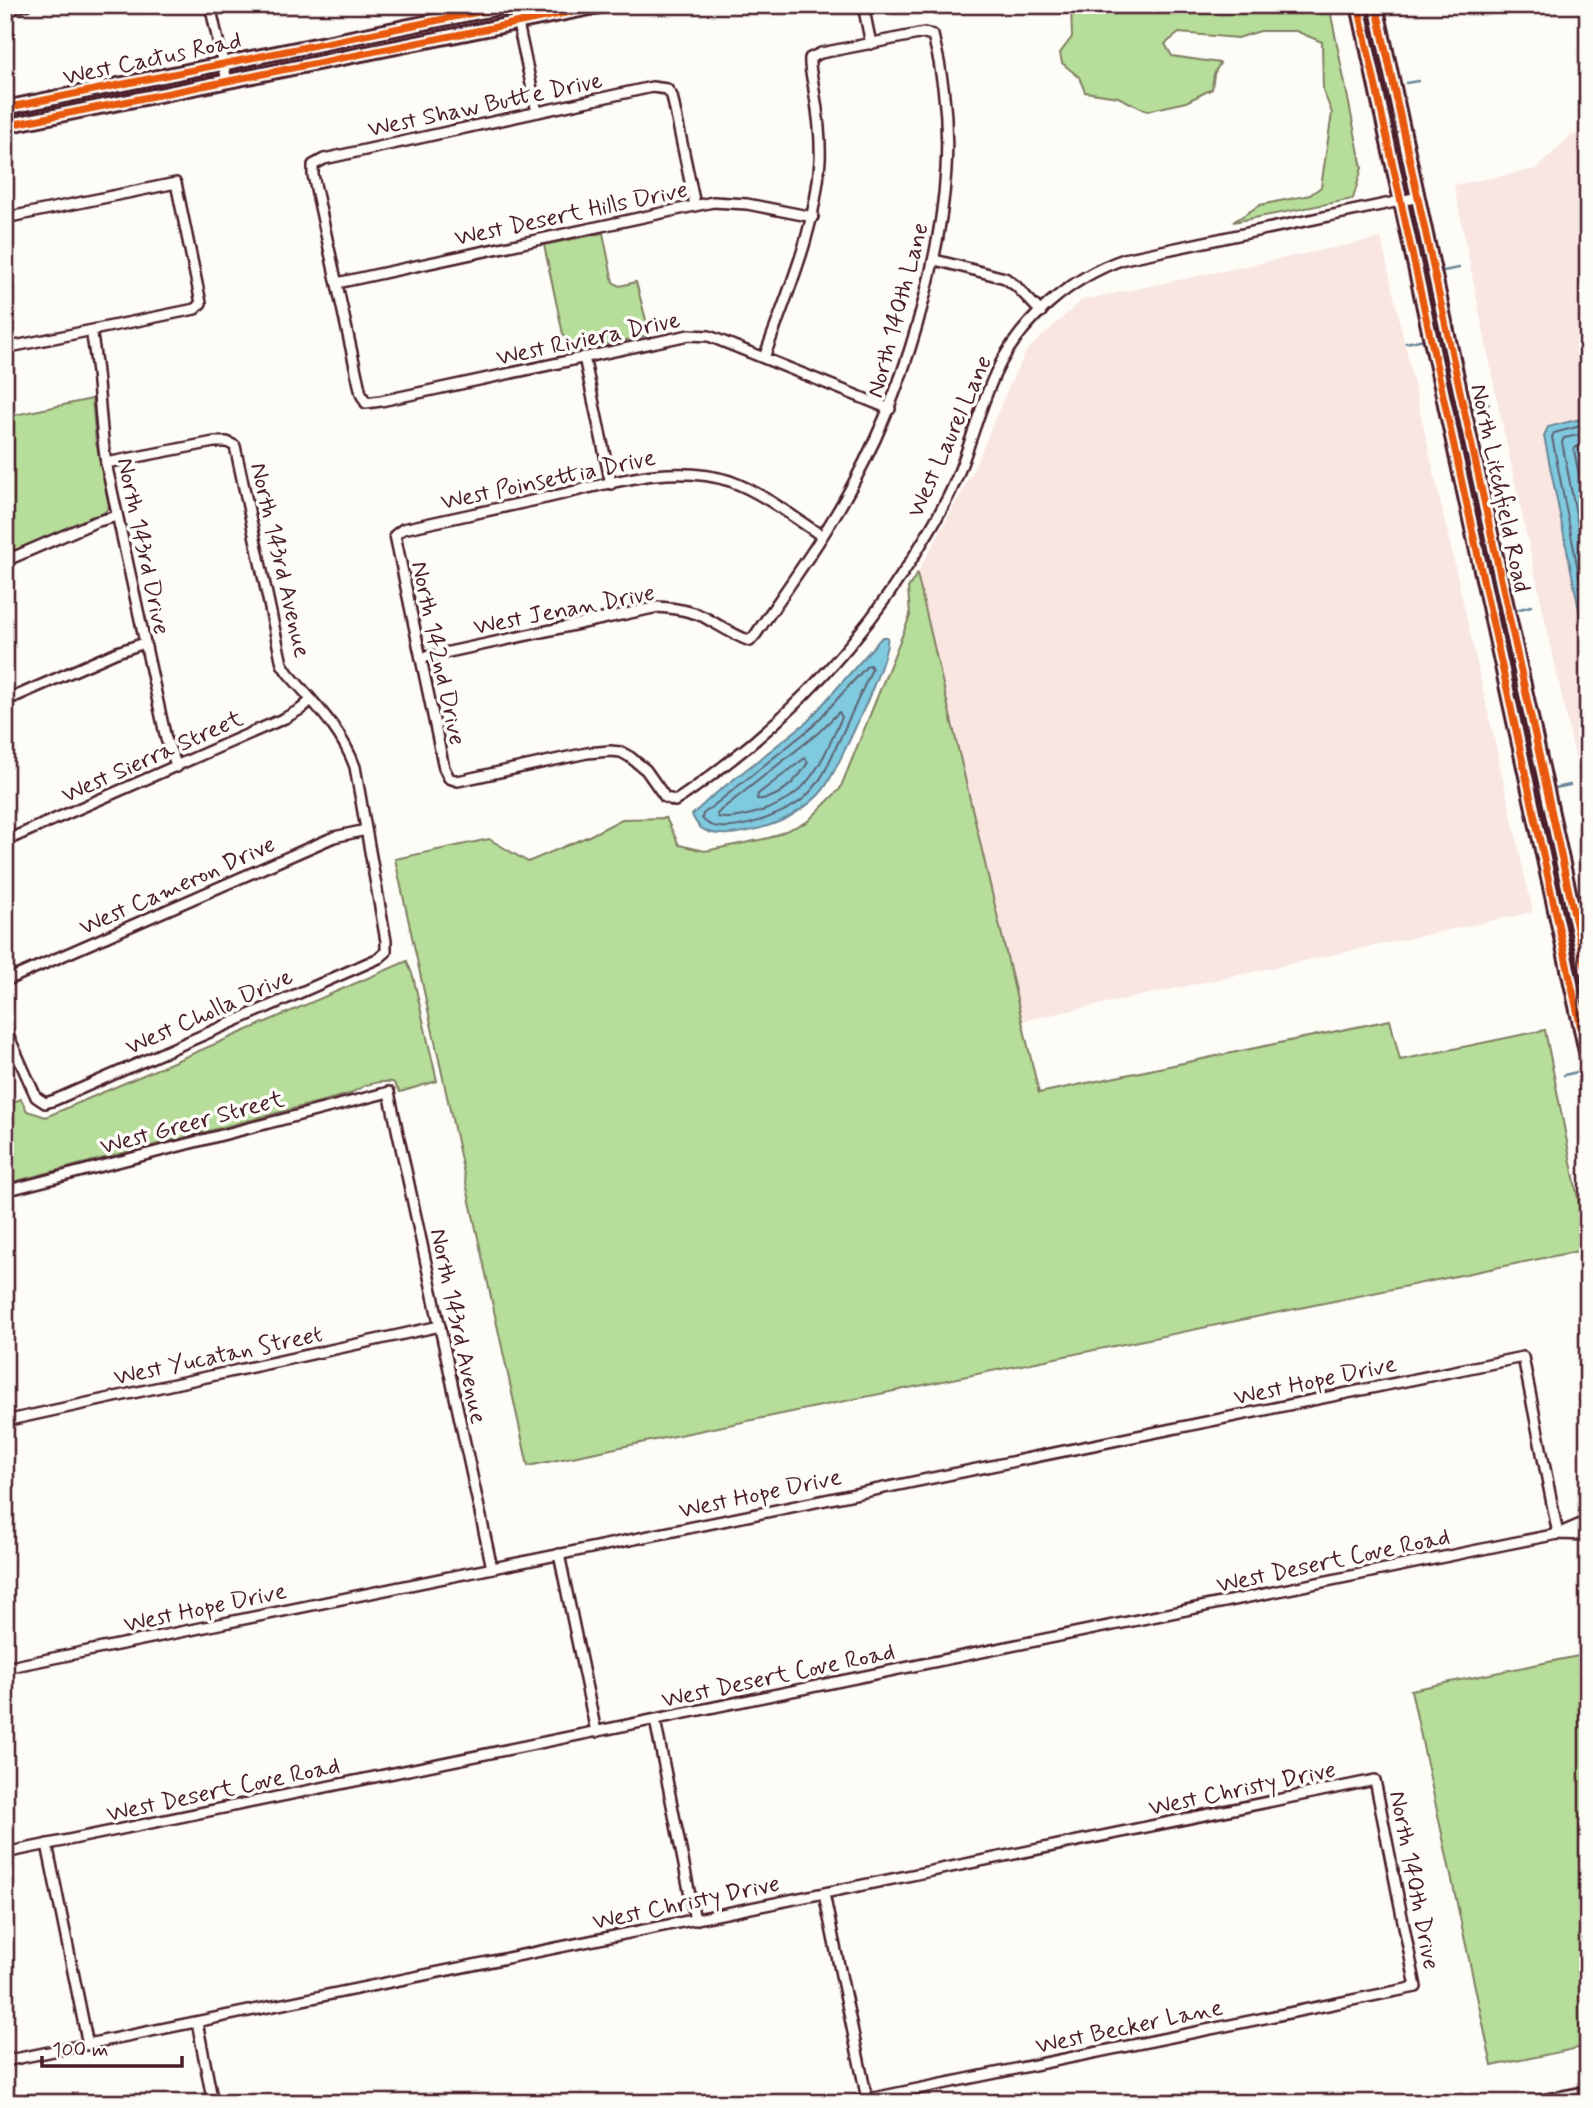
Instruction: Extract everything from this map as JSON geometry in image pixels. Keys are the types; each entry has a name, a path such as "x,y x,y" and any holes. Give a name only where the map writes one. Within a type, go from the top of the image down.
{"main road":[{"name":"West Cactus Road","path":"5,108 514,5"},
{"name":"West Cactus Road","path":"5,126 605,5"},
{"name":"North Litchfield Road","path":"1358,5 1588,1061"},
{"name":"North Litchfield Road","path":"1376,5 1588,979"},
{"path":"1565,955 1582,951"},
{"path":"1536,2103 1588,2093"}],"street":[{"path":"5,10 26,5"},
{"path":"211,5 227,81"},
{"path":"514,5 537,112"},
{"path":"764,358 800,260 813,217 819,178 821,147 809,68 810,58 821,53 871,44 863,5"},
{"name":"North 140th Lane","path":"750,641 822,536 853,484 890,409 912,345 934,260 944,205 947,140 945,98 933,35 924,33 871,44"},
{"name":"West Shaw Butte Drive","path":"337,283 313,166 324,159 537,112 652,87 667,89 672,96 695,205"},
{"path":"5,218 176,183 201,303 195,309 5,348"},
{"name":"West Laurel Lane","path":"449,778 458,780 587,752 621,752 646,770 665,797 675,801 740,754 778,721 832,667 873,616 913,559 956,480 1009,348 1055,298 1086,276 1124,259 1419,197"},
{"name":"West Desert Hills Drive","path":"337,283 695,205 728,201 813,217"},
{"path":"934,260 1005,278 1041,312"},
{"name":"West Riviera Drive","path":"337,283 361,394 366,403 689,335 709,336 890,409"},
{"name":"North 143rd Drive","path":"91,331 97,360 101,432 106,463 166,739 177,767"},
{"path":"584,357 611,484"},
{"name":"North 143rd Avenue","path":"106,463 214,442 227,442 235,446 282,664 339,734 351,755 358,780 386,952"},
{"name":"West Poinsettia Drive","path":"394,534 404,529 611,484 674,474 710,476 730,482 764,498 822,536"},
{"path":"5,561 94,522 117,516"},
{"name":"North 142nd Drive","path":"394,534 444,768 449,778"},
{"name":"West Jenan Drive","path":"421,658 659,607 687,610 750,641"},
{"path":"5,701 117,652 145,643"},
{"name":"West Sierra Street","path":"5,841 285,718 311,700"},
{"name":"West Cameron Drive","path":"5,981 334,837 366,830"},
{"name":"West Cholla Drive","path":"5,1028 36,1097 45,1103 379,958 386,952"},
{"name":"North 143rd Avenue","path":"389,1092 492,1568"},
{"name":"West Greer Street","path":"5,1191 389,1092"},
{"name":"West Yucatan Street","path":"5,1422 440,1326"},
{"name":"West Hope Drive","path":"5,1668 1522,1357 1559,1534"},
{"name":"West Desert Cove Road","path":"5,1853 1559,1534 1588,1521"},
{"name":"West Desert Cove Road","path":"1559,1534 1588,1535"},
{"path":"559,1554 596,1732"},
{"path":"655,1720 695,1920"},
{"name":"West Christy Drive","path":"5,2062 1375,1780"},
{"name":"North 140th Drive","path":"1375,1780 1416,1987"},
{"path":"47,1844 88,2045"},
{"path":"824,1894 867,2099"},
{"name":"West Becker Lane","path":"849,2103 1416,1987"},
{"path":"197,2022 214,2103"}],"shaded area":[{"path":"1588,132 1588,816 1500,414 1454,185 1536,169 1571,135"},
{"path":"1381,238 1533,912 1022,1021 917,574 972,473 1027,350 1082,300"}],"green space":[{"path":"1071,5 1329,5 1362,168 1353,199 1233,222 1260,205 1310,195 1321,187 1332,113 1323,90 1322,42 1296,31 1260,31 1238,38 1179,33 1165,44 1172,56 1220,63 1214,74 1212,89 1186,102 1147,111 1118,97 1085,92 1079,77 1062,63 1060,53 1072,37"},
{"path":"603,233 613,282 620,286 636,282 650,335 567,353 544,245"},
{"path":"92,399 96,442 110,506 104,513 5,556 5,417"},
{"path":"917,574 1039,1093 1390,1020 1400,1060 1545,1030 1588,1249 528,1466 395,859 489,839 528,862 622,819 666,818 679,845 705,851 769,838 807,822 840,789 910,616 908,588"},
{"path":"407,961 413,976 437,1081 400,1092 393,1082 371,1084 350,1094 5,1184 5,1105 21,1099 27,1111 46,1117"},
{"path":"1588,1654 1588,2046 1492,2066 1411,1690"}],"water":[{"path":"1588,417 1588,654 1544,436 1548,427"},
{"path":"882,637 887,637 881,666 862,714 823,790 789,817 758,829 720,834 700,827 692,815 808,721"}],"waterway":[{"path":"1406,83 1418,81"},
{"path":"1443,271 1459,268"},
{"path":"1406,343 1424,339"},
{"path":"1472,408 1489,404"},
{"path":"1516,610 1531,606"},
{"path":"1555,788 1570,785"},
{"path":"1579,905 1588,903"},
{"path":"1564,1075 1582,1071"}],"cycle path":[{"path":"5,108 513,5"},
{"path":"5,126 605,5"},
{"path":"1358,5 1588,1061"},
{"path":"1376,5 1588,979"}]}
